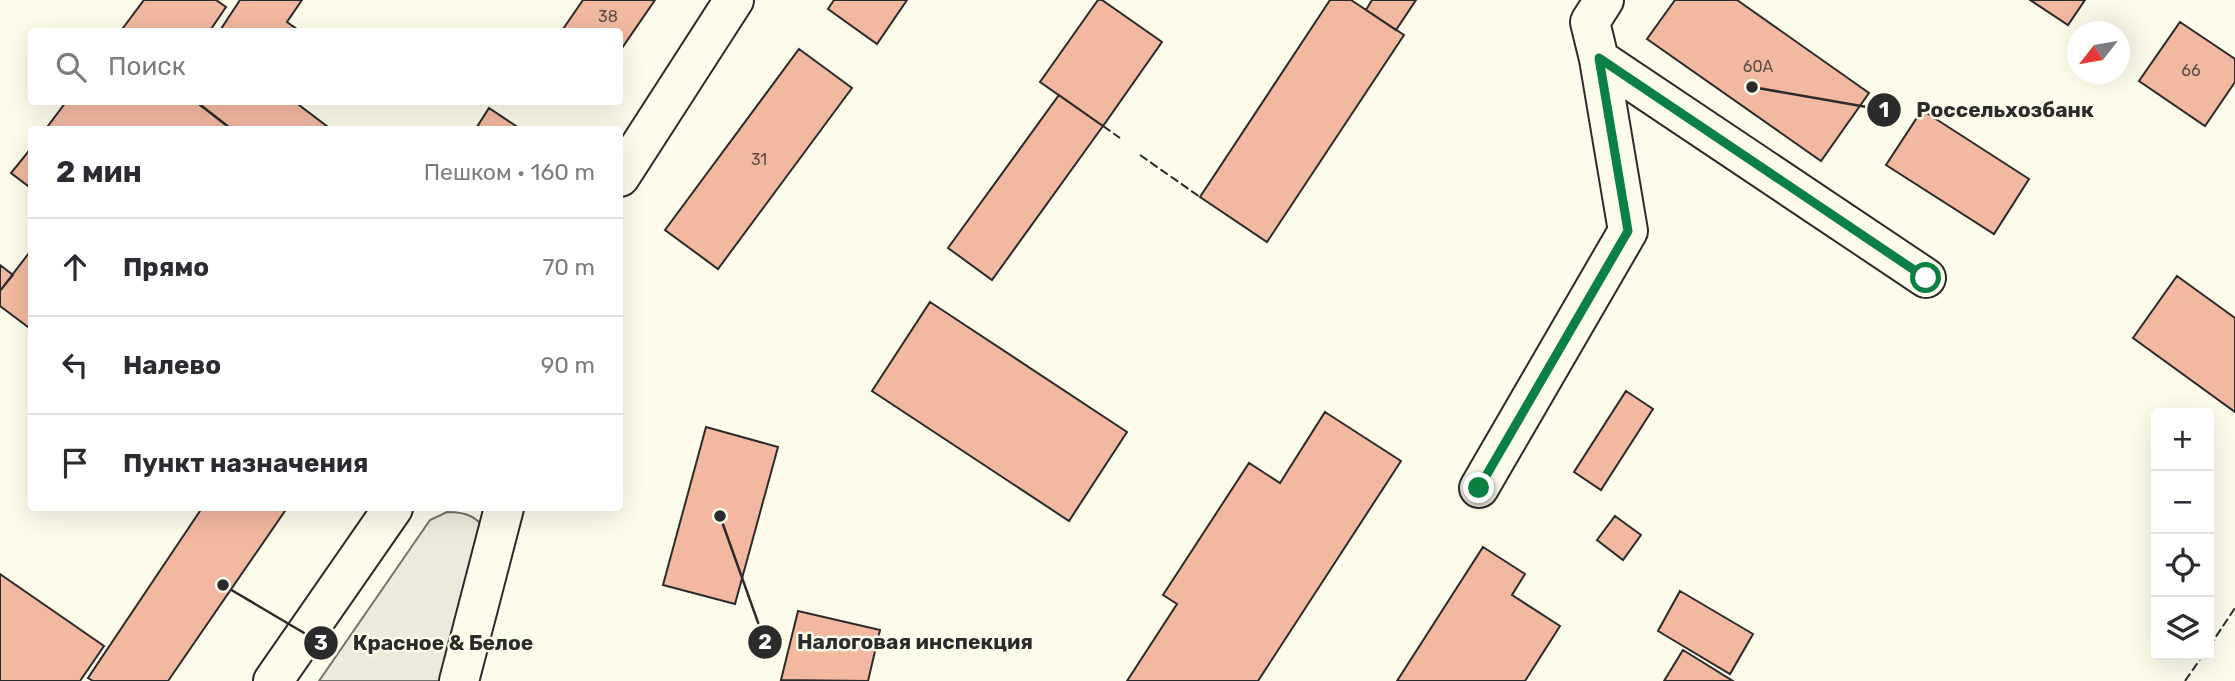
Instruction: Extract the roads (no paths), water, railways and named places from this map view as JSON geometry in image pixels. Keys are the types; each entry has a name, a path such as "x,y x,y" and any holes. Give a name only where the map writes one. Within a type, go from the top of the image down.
{"street":[{"path":"623,172 734,0"},
{"path":"1479,488 1628,231 1599,58 1590,22 1604,0"},
{"path":"1599,58 1926,278"},
{"path":"273,681 391,511"},
{"path":"459,681 504,511"}],"place":[{"name":"Россельхозбанк","path":"1752,87"},
{"name":"Налоговая инспекция","path":"720,516"},
{"name":"Красное & Белое","path":"223,585"}]}
